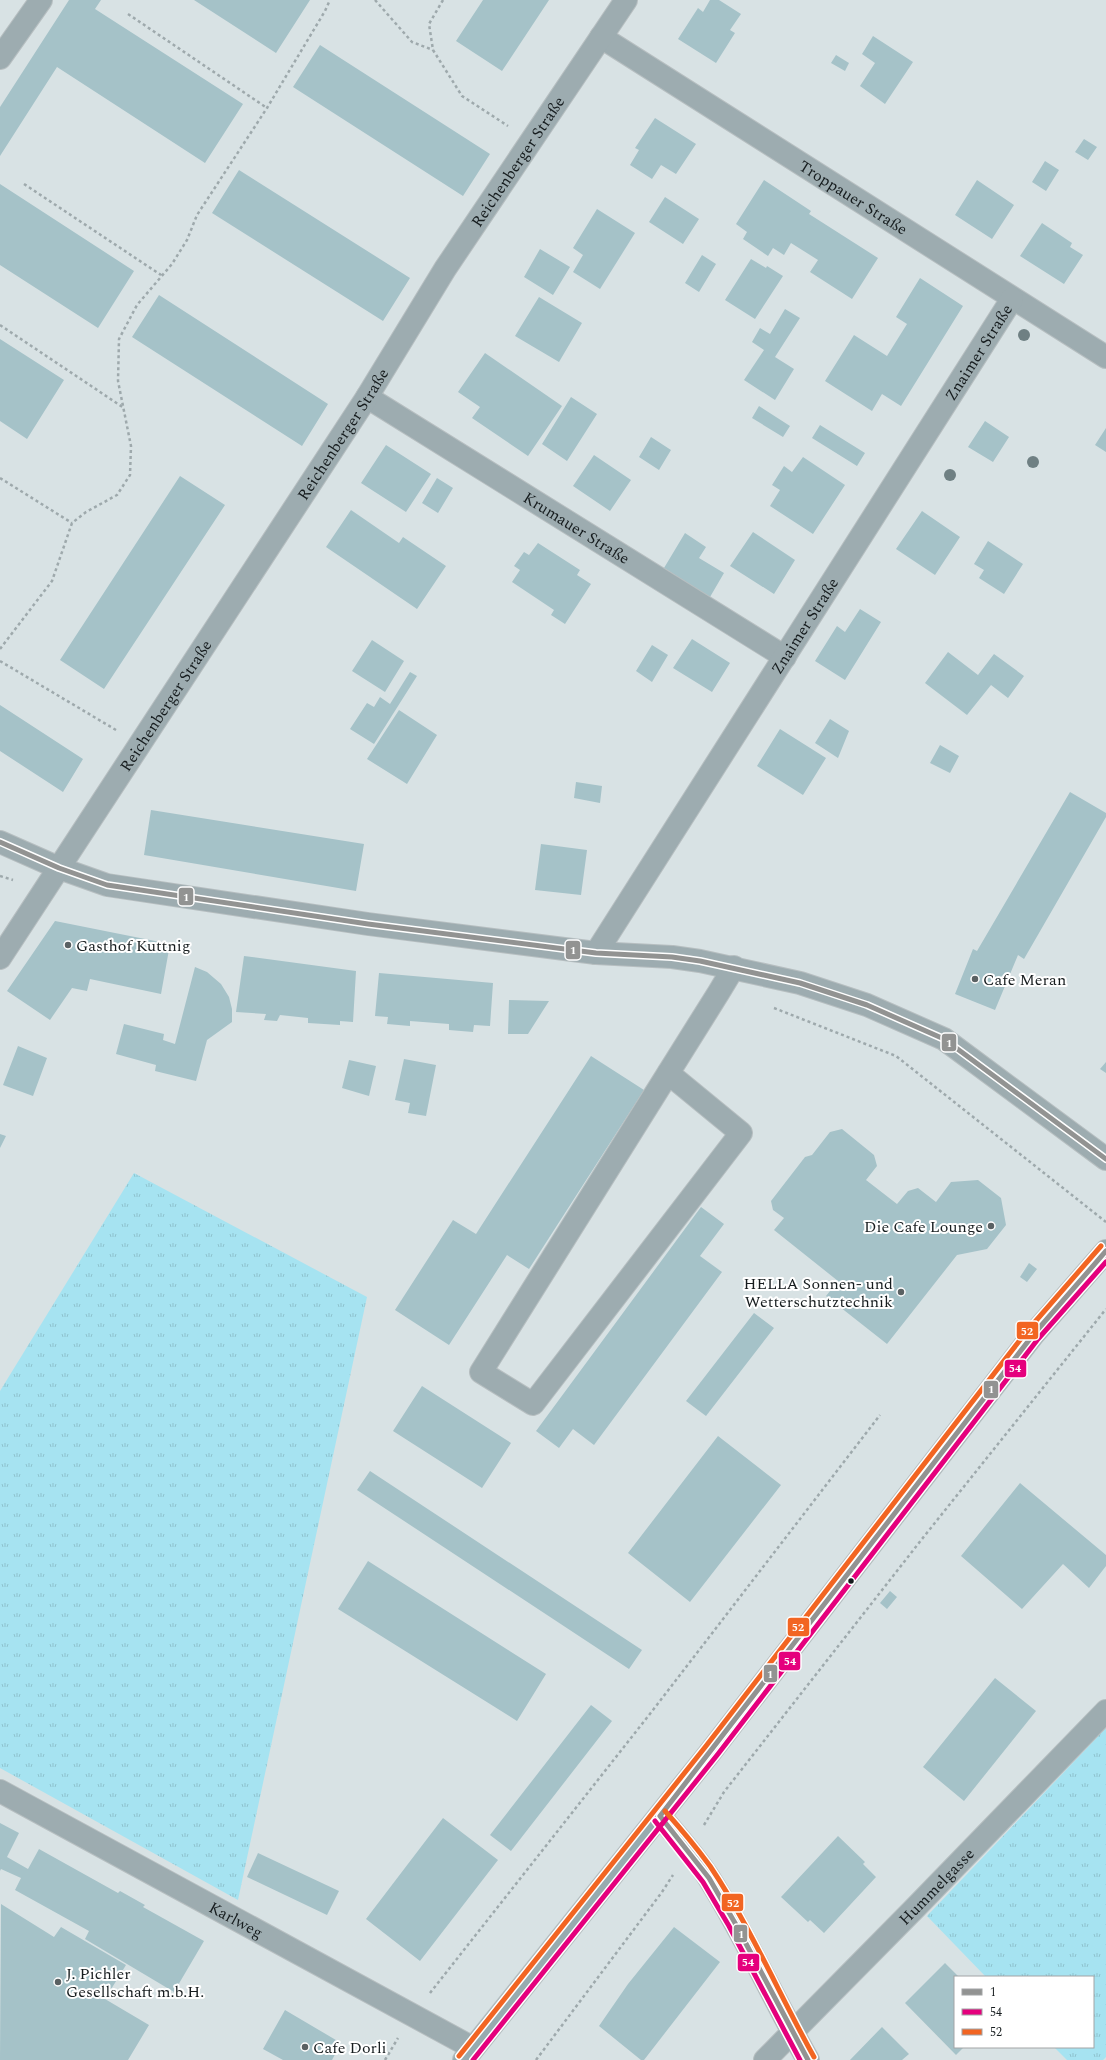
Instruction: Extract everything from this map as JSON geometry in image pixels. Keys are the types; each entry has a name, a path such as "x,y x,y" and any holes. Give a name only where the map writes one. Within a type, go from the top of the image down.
{"main road":[{"path":"469,2054 660,1816 1033,1335 1106,1251"}],"street":[{"path":"0,58 41,0"},
{"name":"Reichenberger Straße","path":"0,958 367,397 445,269 626,0"},
{"name":"Troppauer Straße","path":"601,37 1106,358"},
{"name":"Znaimer Straße","path":"596,953 1012,299"},
{"name":"Krumauer Straße","path":"367,397 785,657"},
{"path":"0,842 59,868 107,885 368,924 596,953 672,957 734,967 800,983 867,1005 944,1039 1106,1159"},
{"path":"668,1073 741,1133 533,1404 480,1372 734,967"},
{"name":"Hummelgasse","path":"764,2060 916,1907 1106,1711"},
{"name":"Karlweg","path":"0,1791 412,2016 469,2054"},
{"path":"660,1816 689,1850 708,1878 745,1940 808,2060"}],"path":[{"path":"0,649 52,581 72,523 86,512 117,495 130,475 131,446 118,381 119,339 137,305 172,264 187,240 197,214 267,108 330,0"},
{"path":"375,0 412,42 433,50"},
{"path":"443,0 429,24 433,50 462,96 531,141"},
{"path":"128,14 267,108"},
{"path":"24,184 161,276"},
{"path":"0,325 124,408"},
{"path":"0,478 72,523"},
{"path":"0,661 140,745"},
{"path":"0,876 45,890"},
{"path":"769,1006 896,1056 1106,1222"},
{"path":"536,2060 662,1892 724,1792 927,1533 1106,1309"},
{"path":"385,2060 412,2016 653,1710 880,1415"}],"green space":[{"path":"134,1173 367,1297 238,1900 0,1768 0,1391"},
{"path":"1106,1728 1106,2057 1103,2060 1067,2060 1055,2048 1094,2048 1094,1976 985,1976 927,1916"}],"building":[{"path":"69,0 101,0 95,9 243,104 205,163 57,67 0,156 0,107"},
{"path":"194,0 310,0 276,53"},
{"path":"483,0 549,0 502,71 456,41"},
{"path":"710,0 719,0 741,14 730,30 735,33 716,63 678,39 698,8 703,12"},
{"path":"873,36 913,62 885,104 860,86 875,63 862,54"},
{"path":"320,45 490,154 463,196 293,87"},
{"path":"836,55 849,63 845,71 831,63"},
{"path":"655,118 696,144 676,174 661,165 652,179 630,165 639,150 635,148"},
{"path":"1084,139 1097,147 1088,160 1075,152"},
{"path":"1045,161 1059,170 1046,191 1032,182"},
{"path":"239,170 410,278 383,321 212,213"},
{"path":"764,180 811,211 809,214 878,258 852,299 810,272 818,260 791,243 784,255 773,248 768,256 743,239 747,232 736,224"},
{"path":"977,180 1014,205 992,239 955,215"},
{"path":"0,184 134,271 98,328 0,265"},
{"path":"665,197 699,219 683,244 649,222"},
{"path":"597,209 635,233 600,289 573,272 583,255 573,248"},
{"path":"1042,223 1072,243 1070,247 1083,255 1064,284 1020,256"},
{"path":"540,249 570,267 553,295 524,277"},
{"path":"702,255 716,264 699,292 685,283"},
{"path":"751,259 766,268 767,266 783,276 755,319 725,300"},
{"path":"920,278 963,306 901,406 882,394 872,411 825,381 854,335 887,356 907,324 896,317"},
{"path":"159,295 328,404 302,446 132,337"},
{"path":"539,297 582,323 559,362 515,336"},
{"path":"785,309 800,318 775,357 794,369 775,400 744,380 764,350 752,342 760,328 770,334"},
{"path":"0,339 64,380 27,439 0,421"},
{"path":"485,353 562,406 528,456 472,418 480,407 458,392"},
{"path":"571,397 597,414 567,461 542,444"},
{"path":"759,406 790,426 783,437 752,418"},
{"path":"985,421 1009,437 993,462 968,447"},
{"path":"820,425 865,453 857,466 812,438"},
{"path":"1106,428 1106,452 1095,445"},
{"path":"651,437 671,450 659,470 639,457"},
{"path":"386,445 431,474 406,512 361,483"},
{"path":"594,455 631,480 610,511 573,486"},
{"path":"803,457 845,485 813,534 770,506 780,490 772,485 784,466 792,472"},
{"path":"180,476 225,505 104,689 60,660"},
{"path":"437,478 453,488 438,513 422,503"},
{"path":"351,510 399,543 403,537 446,566 417,609 326,547"},
{"path":"922,511 960,537 935,575 896,549"},
{"path":"753,532 795,560 774,594 730,566"},
{"path":"685,533 706,547 699,558 724,573 710,597 664,568"},
{"path":"988,541 1023,564 1004,594 979,578 984,570 974,564"},
{"path":"538,543 580,570 577,575 591,584 565,624 551,615 554,610 512,582 520,570 514,566 524,552 529,555"},
{"path":"860,609 881,622 845,680 815,661 837,626 845,632"},
{"path":"692,639 730,663 712,692 673,668"},
{"path":"372,640 404,661 385,692 352,671"},
{"path":"652,645 668,655 652,682 636,671"},
{"path":"948,652 978,675 994,654 1024,676 1008,698 991,685 967,715 925,683"},
{"path":"410,672 417,676 374,744 350,729 367,703 374,707 380,697 390,704"},
{"path":"0,705 83,759 63,792 0,751"},
{"path":"399,710 437,735 407,784 367,759"},
{"path":"830,719 849,731 838,758 815,743"},
{"path":"780,729 826,758 803,795 757,766"},
{"path":"940,745 959,756 950,773 930,763"},
{"path":"576,782 602,786 600,803 574,798"},
{"path":"1070,792 1106,813 1106,817 1024,959 1018,955 995,1010 955,994 973,949 977,951"},
{"path":"151,810 364,844 356,891 144,855"},
{"path":"541,844 587,850 581,895 535,890"},
{"path":"55,921 170,944 161,994 90,979 87,991 72,988 50,1020 7,991"},
{"path":"244,956 356,971 353,1022 340,1021 340,1025 308,1023 308,1018 280,1015 277,1021 264,1020 266,1014 236,1012"},
{"path":"195,967 207,972 221,984 229,997 232,1009 232,1022 207,1040 196,1081 155,1071 156,1065 116,1054 124,1024 164,1034 163,1040 175,1044"},
{"path":"379,973 493,983 490,1026 474,1025 473,1032 449,1030 449,1024 410,1021 410,1026 387,1024 388,1017 375,1016"},
{"path":"509,1000 549,1001 528,1034 508,1034"},
{"path":"18,1046 47,1058 33,1096 3,1085"},
{"path":"591,1056 644,1090 529,1269 507,1255 449,1345 395,1310 453,1220 476,1234"},
{"path":"404,1059 436,1065 426,1116 408,1113 410,1103 395,1100"},
{"path":"349,1060 376,1066 369,1096 342,1088"},
{"path":"1106,1062 1106,1073 1100,1069"},
{"path":"842,1129 874,1155 877,1166 866,1180 897,1204 908,1191 918,1188 936,1202 951,1182 978,1180 1001,1198 1006,1225 987,1249 957,1255 887,1344 826,1296 838,1281 774,1230 784,1218 773,1210 771,1201 805,1157 812,1155 830,1132"},
{"path":"0,1134 6,1136 0,1148"},
{"path":"701,1207 724,1224 700,1256 722,1272 594,1445 573,1429 559,1448 536,1431"},
{"path":"1029,1263 1037,1269 1027,1282 1020,1277"},
{"path":"754,1313 774,1328 706,1416 686,1401"},
{"path":"422,1386 511,1443 482,1488 393,1431"},
{"path":"718,1436 781,1485 690,1602 628,1553"},
{"path":"370,1471 642,1650 629,1669 357,1490"},
{"path":"1020,1483 1106,1555 1106,1566 1089,1588 1063,1564 1022,1609 961,1556"},
{"path":"368,1561 546,1674 517,1721 338,1609"},
{"path":"890,1591 897,1597 887,1609 880,1603"},
{"path":"995,1678 1036,1711 964,1801 923,1767"},
{"path":"591,1705 612,1721 511,1851 490,1835"},
{"path":"443,1818 498,1860 420,1961 366,1919"},
{"name":"J. Pichler Gesellschaft m.b.H.","path":"0,1823 19,1833 7,1857 28,1869 39,1849 118,1893 120,1891 145,1905 143,1907 204,1941 174,1992 85,1939 89,1931 15,1890 21,1878 1,1869 0,1871"},
{"path":"838,1836 865,1862 863,1864 876,1877 824,1933 810,1920 808,1922 781,1897"},
{"path":"258,1853 339,1891 327,1915 247,1877"},
{"name":"J. Pichler Gesellschaft m.b.H.","path":"1,1904 54,1937 61,1927 126,1965 105,1999 149,2025 128,2060 0,2060"},
{"path":"674,1927 720,1962 644,2060 641,2060 599,2026 628,1984"},
{"path":"945,1963 958,1976 954,1976 954,2048 963,2048 956,2055 905,2003"},
{"path":"285,2010 341,2043 332,2060 283,2060 263,2049"},
{"path":"882,2027 909,2054 902,2060 850,2060"}],"transit line":[{"name":"1","path":"0,842 59,868 107,885 368,924 596,953 672,957 700,961 800,983 867,1005 944,1039 1106,1159"},
{"name":"52","path":"459,2056 706,1746 1027,1331 1101,1246"},
{"name":"1","path":"660,1816 1033,1335 1106,1251"},
{"name":"54","path":"473,2060 718,1754 1038,1339 1106,1262"},
{"name":"52","path":"665,1811 705,1859 725,1889 814,2057"},
{"name":"1","path":"660,1816 709,1878 735,1923 808,2060"},
{"name":"54","path":"655,1821 703,1882 729,1926 800,2060"}],"place":[{"name":"Gasthof Kuttnig","path":"68,945"},
{"name":"Cafe Meran","path":"975,979"},
{"name":"Die Cafe Lounge","path":"991,1226"},
{"name":"HELLA Sonnen- und Wetterschutztechnik","path":"901,1292"},
{"name":"J. Pichler Gesellschaft m.b.H.","path":"58,1982"},
{"name":"Cafe Dorli","path":"305,2047"}]}
